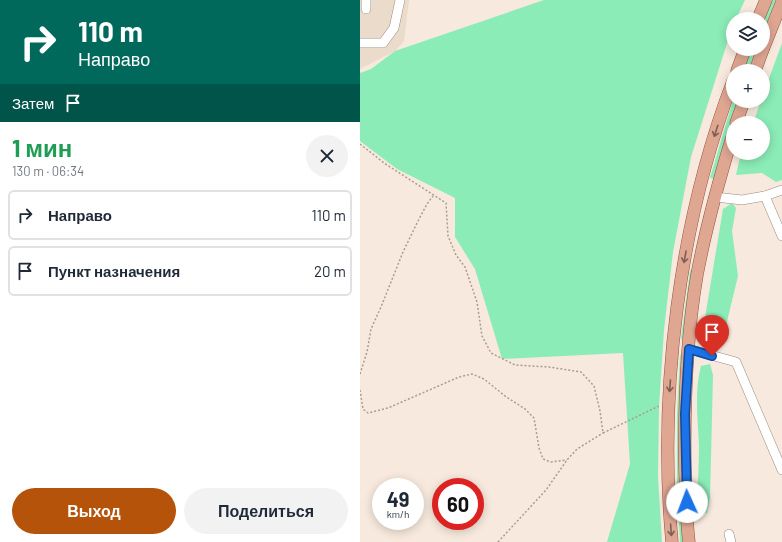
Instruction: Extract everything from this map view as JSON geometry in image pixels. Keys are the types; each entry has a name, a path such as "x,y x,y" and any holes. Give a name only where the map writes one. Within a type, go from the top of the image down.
{"main road":[{"path":"761,12 766,0"},
{"path":"770,32 782,2"},
{"path":"672,542 669,489 669,408 676,314 685,254 692,221 710,152 726,103"},
{"path":"689,542 685,427 686,380 697,276 715,197 726,158"}],"lane":[{"path":"360,43 383,43 394,28 400,0"},
{"path":"715,197 742,200 765,196 782,190"},
{"path":"765,196 782,236"},
{"path":"689,349 736,362 782,470"}],"path":[{"path":"360,144 433,196 446,203 448,236 456,255 465,267 477,302 482,336 490,353 515,365 549,367 581,372 594,386 600,411 602,433"},
{"path":"360,374 367,352 370,329 381,307 403,252 427,204 433,196"},
{"path":"360,390 362,409 368,412 388,408 459,377 472,374 484,379 505,396 525,409 534,418 539,448 543,458 551,462 567,460"},
{"path":"498,542 546,490 567,460 577,449 602,433 659,406 669,408"}],"shaded area":[{"path":"360,0 409,0 404,41 395,51 360,69"}],"green space":[{"path":"544,0 745,0 739,12 726,12 726,46 691,157 673,252 664,330 659,406 658,477 662,542 607,542 630,464 623,353 502,359 475,269 455,237 455,198 397,169 360,141 360,73 371,69 395,51"},
{"path":"772,0 776,0 770,15 770,12 767,12"},
{"path":"782,43 782,180 776,182 762,173 736,175 739,160 770,160 770,116 756,116 758,108 770,108 770,76"},
{"path":"748,56 753,56 751,64 746,64"},
{"path":"731,108 736,108 734,116 728,116"},
{"path":"726,124 726,142 715,179 710,178"},
{"path":"732,203 736,208 732,231 738,276 721,346 712,349 701,342 723,209"},
{"path":"692,269 683,341 681,338 690,271"},
{"path":"682,353 683,542 680,542 677,487 677,413 680,356"},
{"path":"710,364 713,375 710,498 707,513 697,514 699,446 697,406 698,386 701,366"}],"route":[{"path":"687,502 685,414 689,349 712,356"}]}
